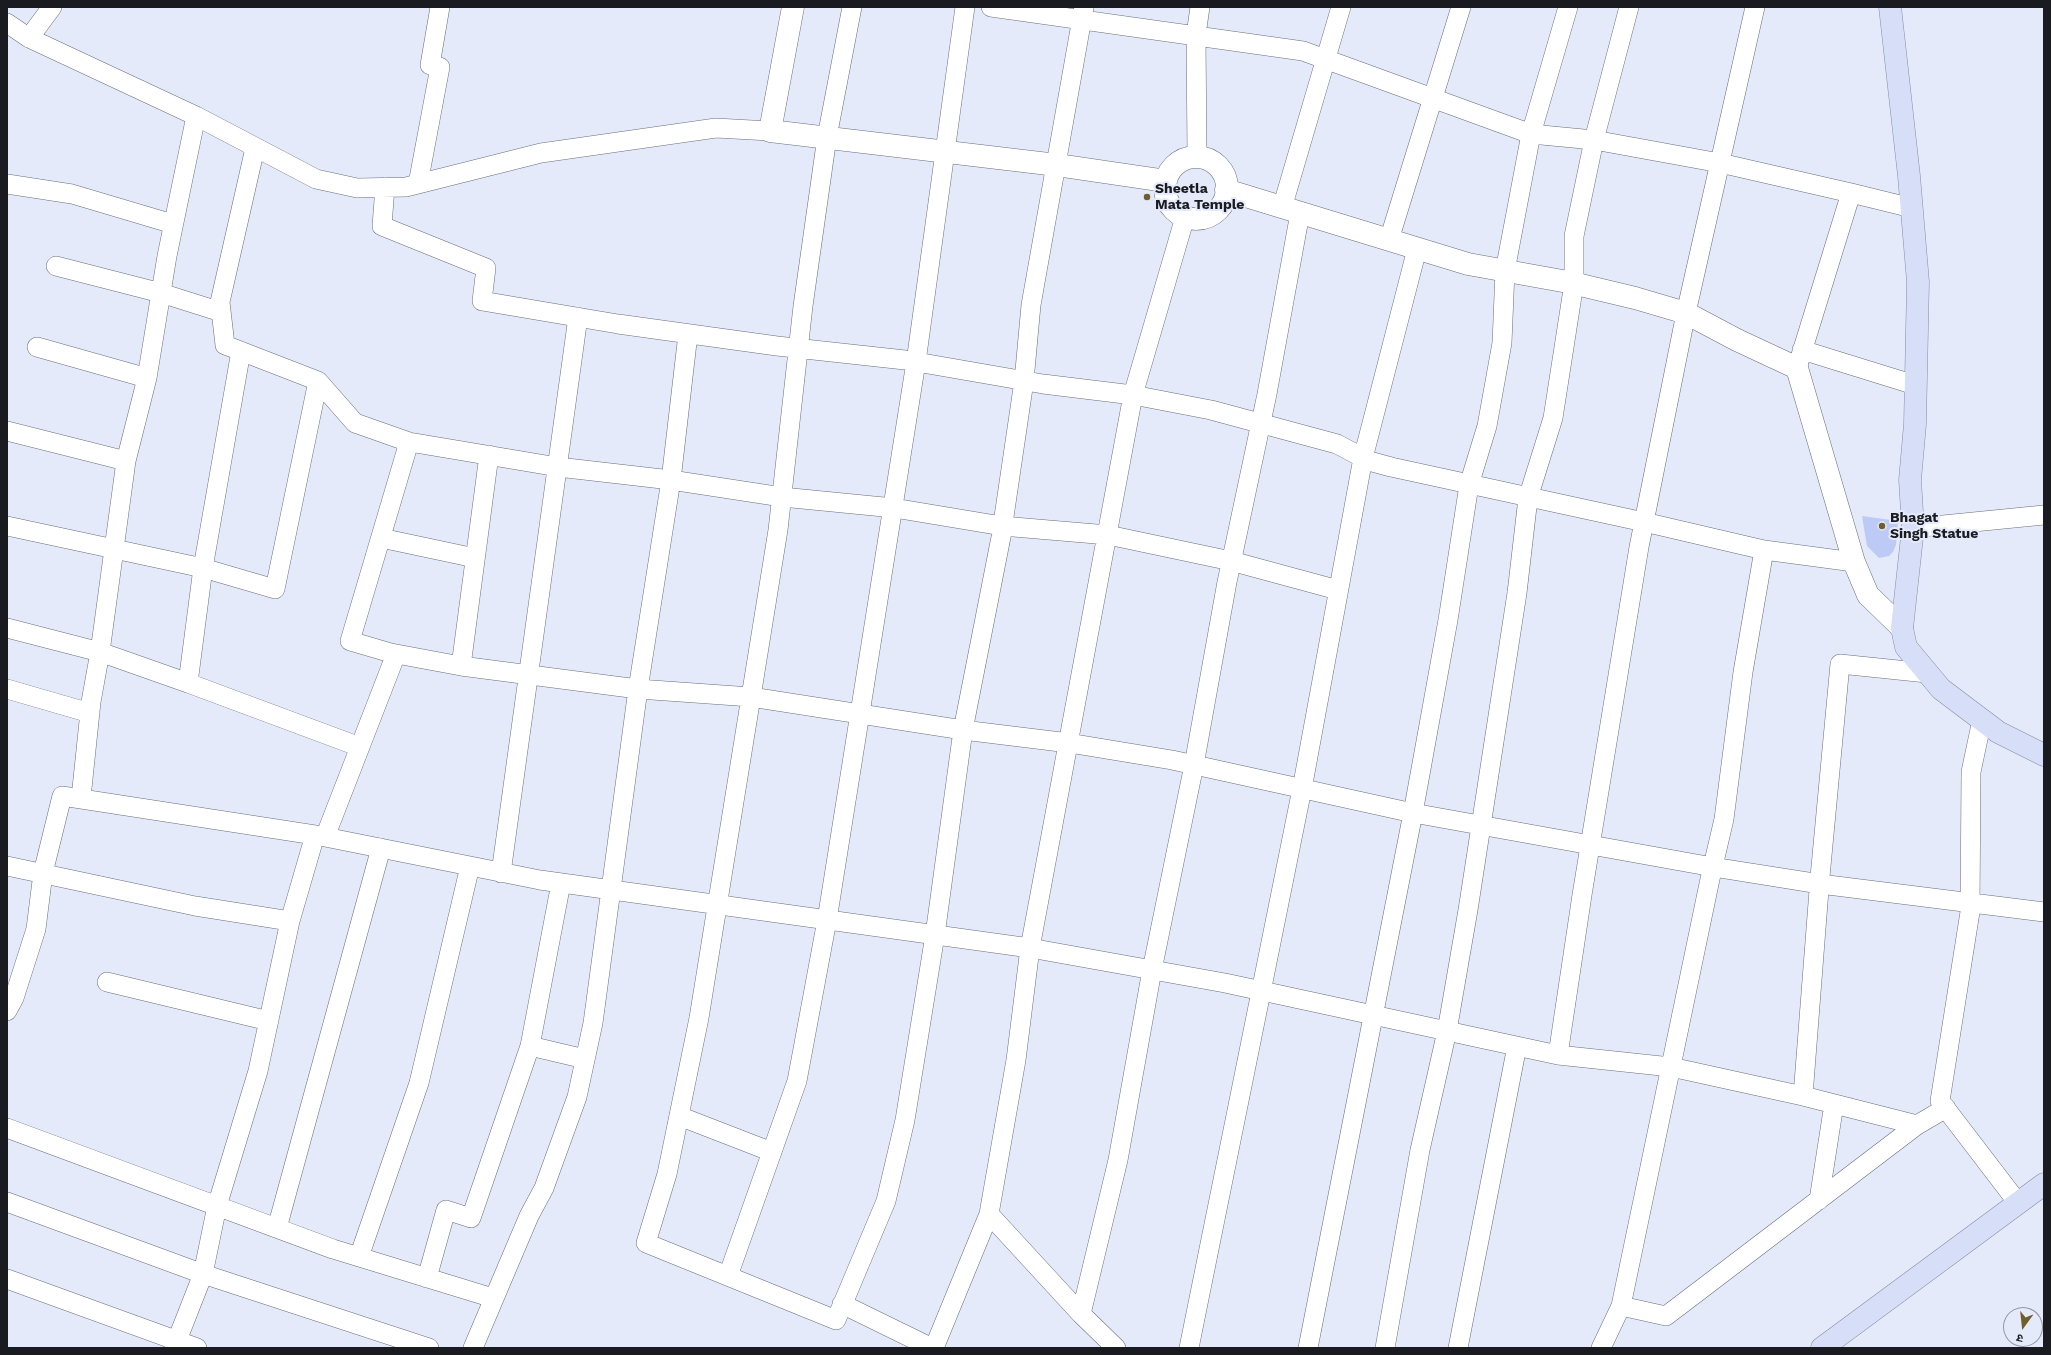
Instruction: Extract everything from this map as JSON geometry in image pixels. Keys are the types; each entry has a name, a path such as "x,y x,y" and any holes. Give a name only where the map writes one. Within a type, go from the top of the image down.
{"main road":[{"path":"1890,7 1912,208 1918,282 1915,424 1910,480 1912,528 1902,628 1906,647 1941,689 1998,732 2044,755"},
{"path":"1822,1348 2044,1184"}],"street":[{"path":"29,38 52,7"},
{"path":"418,184 440,67 430,65 440,7"},
{"path":"770,131 793,7"},
{"path":"852,7 827,137 798,348 782,497 699,1018 667,1174 646,1243 836,1320 886,1201 905,1120 935,935 963,730 1002,526 1024,381 1031,305 1083,13"},
{"path":"728,1276 797,1081 827,920 859,715 894,508 947,152 965,7"},
{"path":"991,7 1083,13 1196,35 1303,51 1531,134 1594,140 1720,163 1912,208"},
{"path":"1197,157 1196,35 1200,7"},
{"path":"1081,1314 1118,1160 1152,970 1194,765 1231,561 1267,394 1291,211 1326,60 1341,7"},
{"path":"1389,240 1461,7"},
{"path":"1308,1348 1413,813 1447,628 1469,484 1487,426 1502,342 1505,271 1531,134 1568,7"},
{"path":"1385,1348 1420,1150 1447,1031 1481,825 1516,593 1528,498 1553,418 1574,283 1574,236 1594,140 1629,7"},
{"path":"1558,1055 1590,845 1644,522 1686,313 1755,7"},
{"path":"7,23 29,38 196,116 316,179 356,188 406,187 541,153 716,128 770,131 827,137 1057,165 1166,181"},
{"path":"81,798 90,713 115,548 126,461 147,378 173,224 196,116"},
{"path":"255,148 220,302 225,345 318,381 355,423 409,442 558,467 671,480 782,497 894,508 1002,526 1108,535 1231,561 1338,590"},
{"path":"1197,157 1207,159 1218,167 1222,173 1226,190 1220,206 1208,216 1196,218 1185,217 1178,213 1169,204 1166,196 1166,181 1168,173 1178,163 1188,158 1197,157"},
{"path":"7,184 72,194 173,224"},
{"path":"386,187 382,226 486,268 482,301 688,334 916,362 1024,381 1133,394 1211,410 1337,444 1363,458 1391,467 1644,522 1764,550 1854,562"},
{"path":"1226,190 1468,264 1574,283 1635,298 1686,313 1737,340 1799,359 1915,385"},
{"path":"1851,193 1799,359 1854,562 1868,595 1902,628"},
{"path":"842,1304 933,1348 989,1214 1016,1060 1030,948 1133,394 1185,217"},
{"path":"1190,1348 1302,789 1363,458 1417,249"},
{"path":"56,266 161,293 221,312"},
{"path":"501,872 578,317"},
{"path":"473,1348 529,1216 544,1188 577,1097 593,1023 638,689 671,480 688,334"},
{"path":"37,347 147,378"},
{"path":"188,683 203,568 241,352"},
{"path":"7,526 203,568 275,589 318,381"},
{"path":"7,431 126,461"},
{"path":"409,442 350,641 396,654 461,666 638,689 751,697 859,715 1069,743 1194,765 1413,813 1713,867 1820,884 2044,912"},
{"path":"461,666 489,455"},
{"path":"1912,528 2044,515"},
{"path":"381,538 475,558"},
{"path":"1601,1348 1621,1306 1724,819 1742,672 1764,550"},
{"path":"7,628 100,652 360,747"},
{"path":"176,1344 203,1274 217,1206 258,1071 290,921 320,836 360,747 396,654"},
{"path":"1804,1096 1820,884 1840,664 1927,673"},
{"path":"7,689 90,713"},
{"path":"1982,720 1971,772 1970,902 1940,1100 2018,1203"},
{"path":"7,1011 14,998 36,929 43,873 62,796 320,836 561,883 1030,948 1261,991 1558,1055 1671,1067 1804,1096 1917,1125"},
{"path":"277,1228 381,848"},
{"path":"7,866 195,906 290,921"},
{"path":"359,1257 419,1083 470,866"},
{"path":"427,1278 446,1210 471,1218 530,1046 561,883"},
{"path":"107,982 269,1022"},
{"path":"530,1046 585,1059"},
{"path":"1458,1348 1517,1046"},
{"path":"1819,1200 1834,1104"},
{"path":"1621,1306 1666,1316 1917,1125 1946,1108"},
{"path":"679,1116 772,1152"},
{"path":"7,1128 359,1257 493,1298"},
{"path":"7,1202 203,1274 429,1348"},
{"path":"989,1214 1081,1314 1116,1348"},
{"path":"7,1279 176,1344 197,1348"}],"shaded area":[{"path":"1862,516 1898,521 1896,545 1893,552 1889,556 1879,558 1867,546"}],"place":[{"name":"Sheetla Mata Temple","path":"1147,197"},
{"name":"Bhagat Singh Statue","path":"1882,526"}]}
